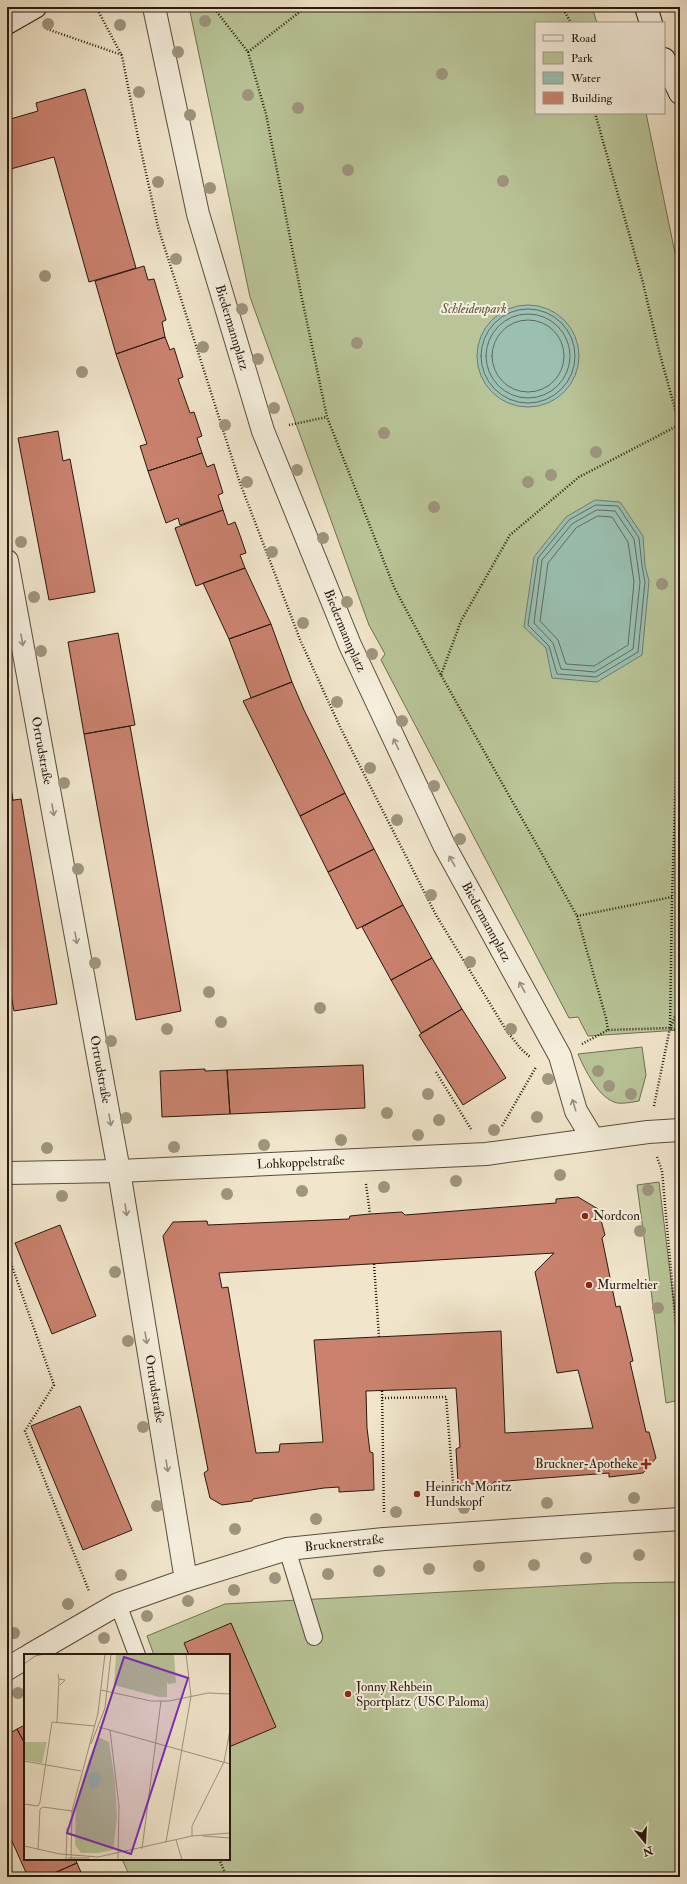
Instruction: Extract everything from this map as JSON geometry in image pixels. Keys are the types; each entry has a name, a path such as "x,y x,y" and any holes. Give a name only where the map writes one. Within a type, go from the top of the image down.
{"street":[{"path":"12,20 35,7"},
{"name":"Biedermannplatz","path":"154,7 198,214 263,431 350,645 444,845 560,1056 576,1111 593,1139"},
{"path":"646,7 651,22"},
{"path":"665,61 680,92"},
{"name":"Ortrudstraße","path":"7,561 119,1171 186,1580"},
{"path":"593,1139 648,1132 680,1130"},
{"name":"Lohkoppelstraße","path":"7,1173 119,1171 486,1154 593,1139"},
{"name":"Brucknerstraße","path":"32,1654 118,1604 186,1580 287,1549 384,1538 680,1519"},
{"path":"7,1668 24,1659"}],"lane":[{"path":"287,1549 314,1637"},
{"path":"118,1604 137,1654"}],"path":[{"path":"213,7 248,52 266,114 327,417 394,587 441,675 577,916 606,1018 608,1030 670,1028 680,1031"},
{"path":"248,52 306,7"},
{"path":"562,7 570,22"},
{"path":"12,20 122,56"},
{"path":"441,675 461,621 510,535 579,477 680,426 659,351 643,282 595,114"},
{"path":"263,431 327,417"},
{"path":"680,648 672,896 670,1028 648,1132 662,1171 680,1371"},
{"path":"577,916 672,896"},
{"path":"670,1028 680,1005"},
{"path":"436,1072 486,1154 538,1064 560,1056"},
{"path":"7,1252 54,1384 25,1431 98,1615"},
{"path":"374,1264 378,1337"},
{"path":"382,1391 384,1538"},
{"path":"382,1398 446,1397 457,1534"},
{"path":"219,1860 227,1877"}],"green space":[{"name":"Schleidenpark","path":"189,7 592,7 597,22 535,22 535,114 646,114 680,277 680,1030 588,1036 578,1017 569,1018 381,660 385,654 369,625 250,297"},
{"path":"642,1047 646,1075 639,1101 628,1103 617,1103 604,1096 593,1083 578,1054"},
{"path":"659,1182 680,1353 680,1400 666,1403 637,1185"},
{"path":"680,1582 680,1877 130,1877 122,1860 230,1860 230,1654 154,1654 147,1636 225,1604 612,1583"}],"water":[{"path":"528,305 548,309 564,320 575,336 579,356 575,376 564,392 548,403 528,407 508,403 492,392 481,376 477,356 481,336 492,320 508,309"},
{"path":"595,500 620,502 643,536 645,566 649,581 642,655 597,682 552,678 546,648 524,627 534,557 566,517"}],"building":[{"path":"85,89 136,268 89,282 54,157 7,170 7,120 38,111 36,103"},
{"path":"144,266 148,280 154,279 166,320 162,322 165,337 116,354 95,281"},
{"path":"165,337 170,350 174,348 183,377 178,379 190,413 194,412 202,436 197,438 202,453 148,471 140,446 147,444 116,354"},
{"path":"58,431 63,461 70,459 95,592 49,600 18,438"},
{"path":"202,453 207,467 214,464 223,493 218,495 223,510 180,525 178,518 166,523 148,471"},
{"path":"223,510 228,525 235,522 246,553 240,555 245,568 196,586 175,528"},
{"path":"245,568 271,624 229,639 203,583"},
{"path":"271,624 292,682 251,698 229,639"},
{"path":"118,633 135,725 84,734 68,642"},
{"path":"292,682 304,710 345,793 300,816 243,701"},
{"path":"130,726 181,1011 136,1020 84,734"},
{"path":"7,765 13,800 7,801"},
{"path":"345,793 374,849 328,872 300,816"},
{"path":"21,799 57,1004 14,1011 7,973 7,801"},
{"path":"374,849 403,905 357,929 328,872"},
{"path":"403,905 432,958 391,980 362,927"},
{"path":"432,958 462,1009 421,1033 391,980"},
{"path":"462,1009 506,1078 463,1105 419,1035"},
{"path":"363,1065 365,1108 230,1114 227,1070"},
{"path":"205,1069 205,1071 227,1070 230,1114 162,1117 160,1071"},
{"path":"578,1197 598,1209 605,1235 602,1238 616,1307 620,1306 633,1361 630,1362 646,1432 649,1432 656,1458 643,1473 609,1477 609,1473 494,1482 492,1484 458,1484 456,1449 460,1447 456,1388 366,1391 367,1428 370,1452 373,1453 374,1490 339,1492 339,1487 324,1488 222,1505 210,1498 204,1473 208,1470 163,1236 173,1222 207,1221 208,1225 349,1219 350,1216 370,1214 402,1212 405,1215 556,1203 556,1199","holes":["554,1253 535,1272 557,1373 578,1370 593,1428 505,1433 501,1331 314,1340 323,1442 280,1444 279,1452 256,1453 228,1287 222,1288 219,1273"]},
{"path":"60,1225 96,1316 52,1334 15,1243"},
{"path":"7,1386 10,1407 7,1408"},
{"path":"80,1406 132,1530 83,1550 31,1426"},
{"path":"231,1623 276,1727 230,1747 230,1654 189,1654 184,1643"},
{"path":"24,1726 24,1742 17,1729"},
{"path":"17,1729 24,1742 24,1860 76,1860 77,1863 45,1877 28,1877 7,1830 7,1735"},
{"path":"77,1863 83,1877 45,1877"}],"place":[{"name":"Nordcon","path":"585,1216"},
{"name":"Murmeltier","path":"589,1285"},
{"name":"Bruckner-Apotheke","path":"646,1464"},
{"name":"Heinrich Moritz Hundskopf","path":"417,1494"},
{"name":"Jonny Rehbein Sportplatz (USC Paloma)","path":"348,1694"}]}
